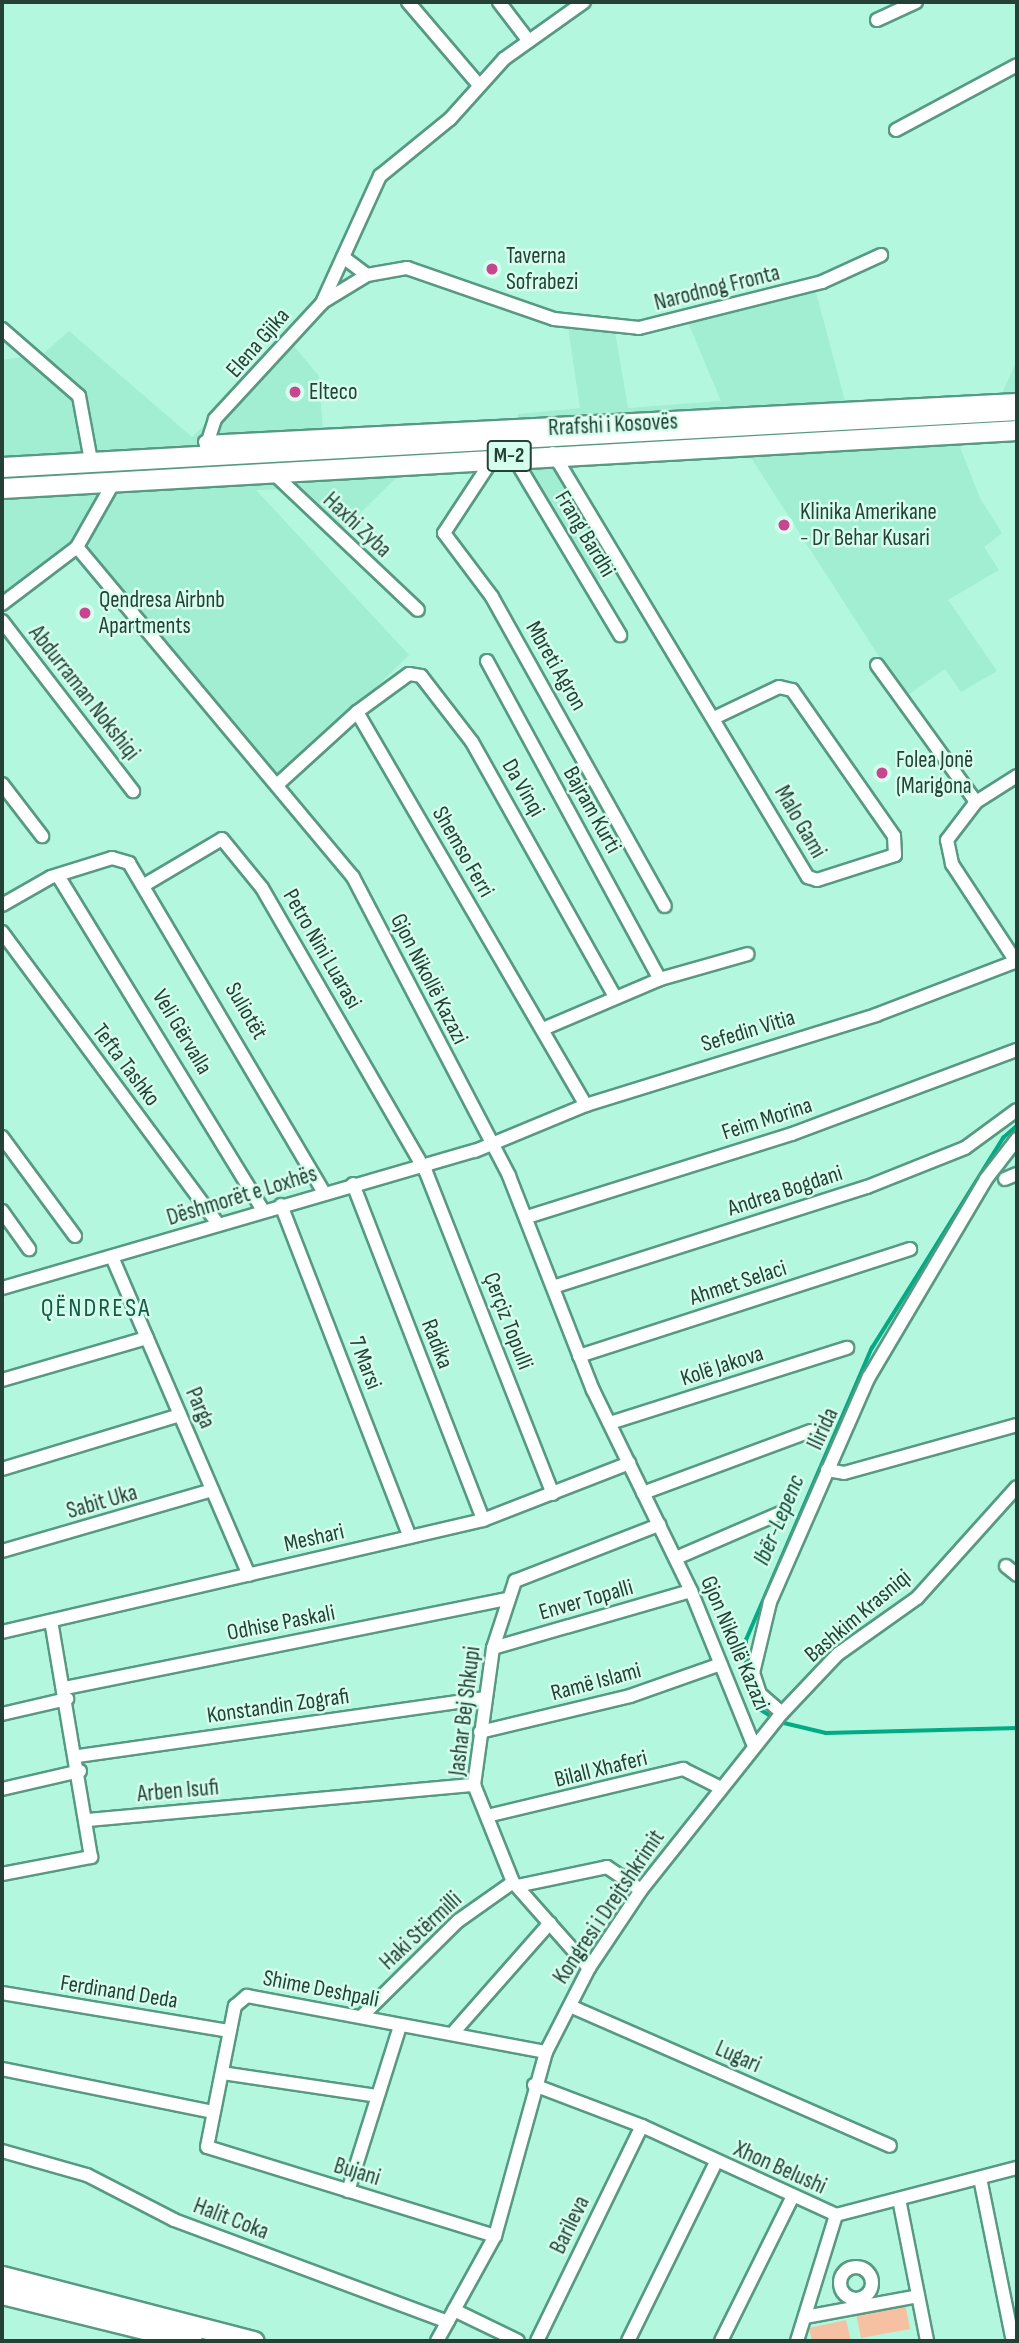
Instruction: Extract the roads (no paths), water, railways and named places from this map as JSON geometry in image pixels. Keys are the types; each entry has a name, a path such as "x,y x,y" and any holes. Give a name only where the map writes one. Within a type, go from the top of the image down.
{"highway":[{"name":"Rrafshi i Kosovës","path":"2,467 91,461 206,448 1017,410"},
{"name":"Rrafshi i Kosovës","path":"2,488 553,453 1017,430"},
{"path":"2,2276 254,2341"},
{"path":"2,2294 192,2341"}],"street":[{"path":"408,2 479,85"},
{"path":"499,2 528,40"},
{"name":"Elena Gjika","path":"206,448 215,419 322,303 380,176 463,106 479,85 528,40 584,2"},
{"path":"877,20 916,2"},
{"path":"896,130 1017,65"},
{"name":"Narodnog Fronta","path":"322,303 367,275 391,268 423,271 554,319 639,328 822,282 881,254"},
{"path":"343,257 367,275"},
{"path":"2,329 79,396 91,461"},
{"name":"Rrafshi i Kosovës","path":"206,448 1017,400"},
{"name":"Malo Gami","path":"553,453 716,717 808,877 817,880 895,855 894,836 792,690 772,690 716,717"},
{"name":"Frang Bardhi","path":"504,456 621,635"},
{"name":"Mbreti Agron","path":"504,456 444,533 492,597 665,906"},
{"name":"Haxhi Zyba","path":"269,470 418,610"},
{"path":"2,604 77,547 115,480"},
{"name":"Gjon Nikollë Kazazi","path":"77,547 278,784 353,877 494,1144 527,1217 579,1356 691,1591 753,1744"},
{"name":"Abdurraman Nokshiqi","path":"2,621 133,791"},
{"name":"Bajram Kurti","path":"487,661 660,979"},
{"path":"877,666 976,802"},
{"name":"Da Vinqi","path":"357,712 409,674 426,681 472,743 615,997"},
{"path":"278,784 357,712"},
{"name":"Shemso Ferri","path":"357,712 586,1105"},
{"path":"1017,776 976,802 949,831 948,852 985,920 1017,962"},
{"path":"2,784 41,836"},
{"name":"Petro Nini Luarasi","path":"146,884 214,839 229,842 287,925 420,1166"},
{"name":"Suliotët","path":"60,879 120,858 146,884 324,1192"},
{"path":"2,905 51,877 60,879"},
{"name":"Veli Gërvalla","path":"60,879 263,1210"},
{"name":"Tefta Tashko","path":"2,932 217,1223"},
{"path":"543,1029 660,979 748,954"},
{"name":"Sefedin Vitia","path":"494,1144 586,1105 876,1015 1017,962"},
{"name":"Feim Morina","path":"527,1217 792,1134 1017,1050"},
{"name":"Andrea Bogdani","path":"553,1287 867,1187 965,1148 1017,1110"},
{"path":"2,1137 75,1236"},
{"name":"Ilirida","path":"782,1713 760,1694 753,1659 827,1470 889,1342 986,1179 1017,1139"},
{"name":"Dëshmorët e Loxhës","path":"2,1288 494,1144"},
{"name":"Çerçiz Topulli","path":"420,1166 553,1494"},
{"path":"1004,1179 1017,1174"},
{"name":"Radika","path":"353,1184 483,1520"},
{"name":"7 Marsi","path":"281,1205 410,1537"},
{"path":"2,1211 29,1248"},
{"name":"Ahmet Selaci","path":"579,1356 910,1249"},
{"name":"Parga","path":"112,1257 249,1575"},
{"path":"2,1380 147,1338"},
{"name":"Kolë Jakova","path":"610,1423 846,1349"},
{"path":"2,1469 180,1415"},
{"path":"827,1470 844,1474 1017,1424"},
{"path":"643,1493 811,1432"},
{"name":"Meshari","path":"2,1632 483,1520 629,1463"},
{"name":"Bashkim Krasniqi","path":"782,1713 838,1654 917,1598 1017,1487"},
{"name":"Sabit Uka","path":"2,1551 212,1490"},
{"name":"Gjon Nikollë Kazazi","path":"676,1558 785,1511"},
{"name":"Jashar Bej Shkupi","path":"589,1968 515,1884 474,1786 493,1648 506,1599 515,1581 659,1525"},
{"path":"1006,1566 1017,1575"},
{"name":"Enver Topalli","path":"493,1648 691,1591"},
{"name":"Odhise Paskali","path":"2,1714 66,1693 506,1599"},
{"path":"2,1874 88,1861 88,1821 78,1756 51,1621"},
{"name":"Ramë Islami","path":"480,1732 630,1696 721,1664"},
{"name":"Konstandin Zografi","path":"78,1756 485,1699"},
{"path":"753,1744 773,1726 782,1713"},
{"name":"Kongresi i Drejtshkrimit","path":"437,2341 495,2236 534,2085 546,2052 589,1968 641,1889 753,1744"},
{"name":"Bilall Xhaferi","path":"487,1816 683,1769 719,1787"},
{"path":"2,1789 80,1772"},
{"name":"Arben Isufi","path":"88,1821 474,1786"},
{"path":"515,1884 607,1867 641,1889"},
{"name":"Haki Stërmilli","path":"361,2017 458,1921 515,1884"},
{"path":"452,2034 550,1923"},
{"name":"Ferdinand Deda","path":"2,1993 230,2031"},
{"name":"Shime Deshpali","path":"207,2147 236,2001 247,1996 546,2052"},
{"name":"Lugari","path":"570,2006 890,2146"},
{"path":"348,2191 400,2026"},
{"path":"2,2069 214,2112"},
{"path":"222,2073 377,2096"},
{"name":"Xhon Belushi","path":"534,2085 642,2126 836,2215 1017,2168"},
{"name":"Barileva","path":"537,2341 642,2126"},
{"name":"Bujani","path":"207,2147 495,2236"},
{"name":"Halit Coka","path":"2,2151 87,2175 174,2220 518,2341"},
{"path":"628,2341 716,2162"},
{"path":"980,2178 1013,2341"},
{"path":"721,2341 793,2196"},
{"path":"899,2199 927,2341"},
{"path":"797,2341 836,2215"},
{"path":"805,2317 863,2301 918,2296"}],"waterway":[{"name":"Ibër-Lepenc","path":"773,1718 757,1708 746,1687 746,1640 872,1348 1003,1138 1017,1126"},
{"name":"Ibër-Lepenc","path":"780,1722 826,1733 1017,1728"}],"place":[{"name":"Taverna Sofrabezi","path":"492,269"},
{"name":"Elteco","path":"295,392"},
{"name":"Klinika Amerikane - Dr Behar Kusari","path":"784,525"},
{"name":"Qendresa Airbnb Apartments","path":"85,613"},
{"name":"Folea Jonë (Marigona","path":"882,773"}],"district":[{"name":"QËNDRESA","path":"96,1309"}]}
